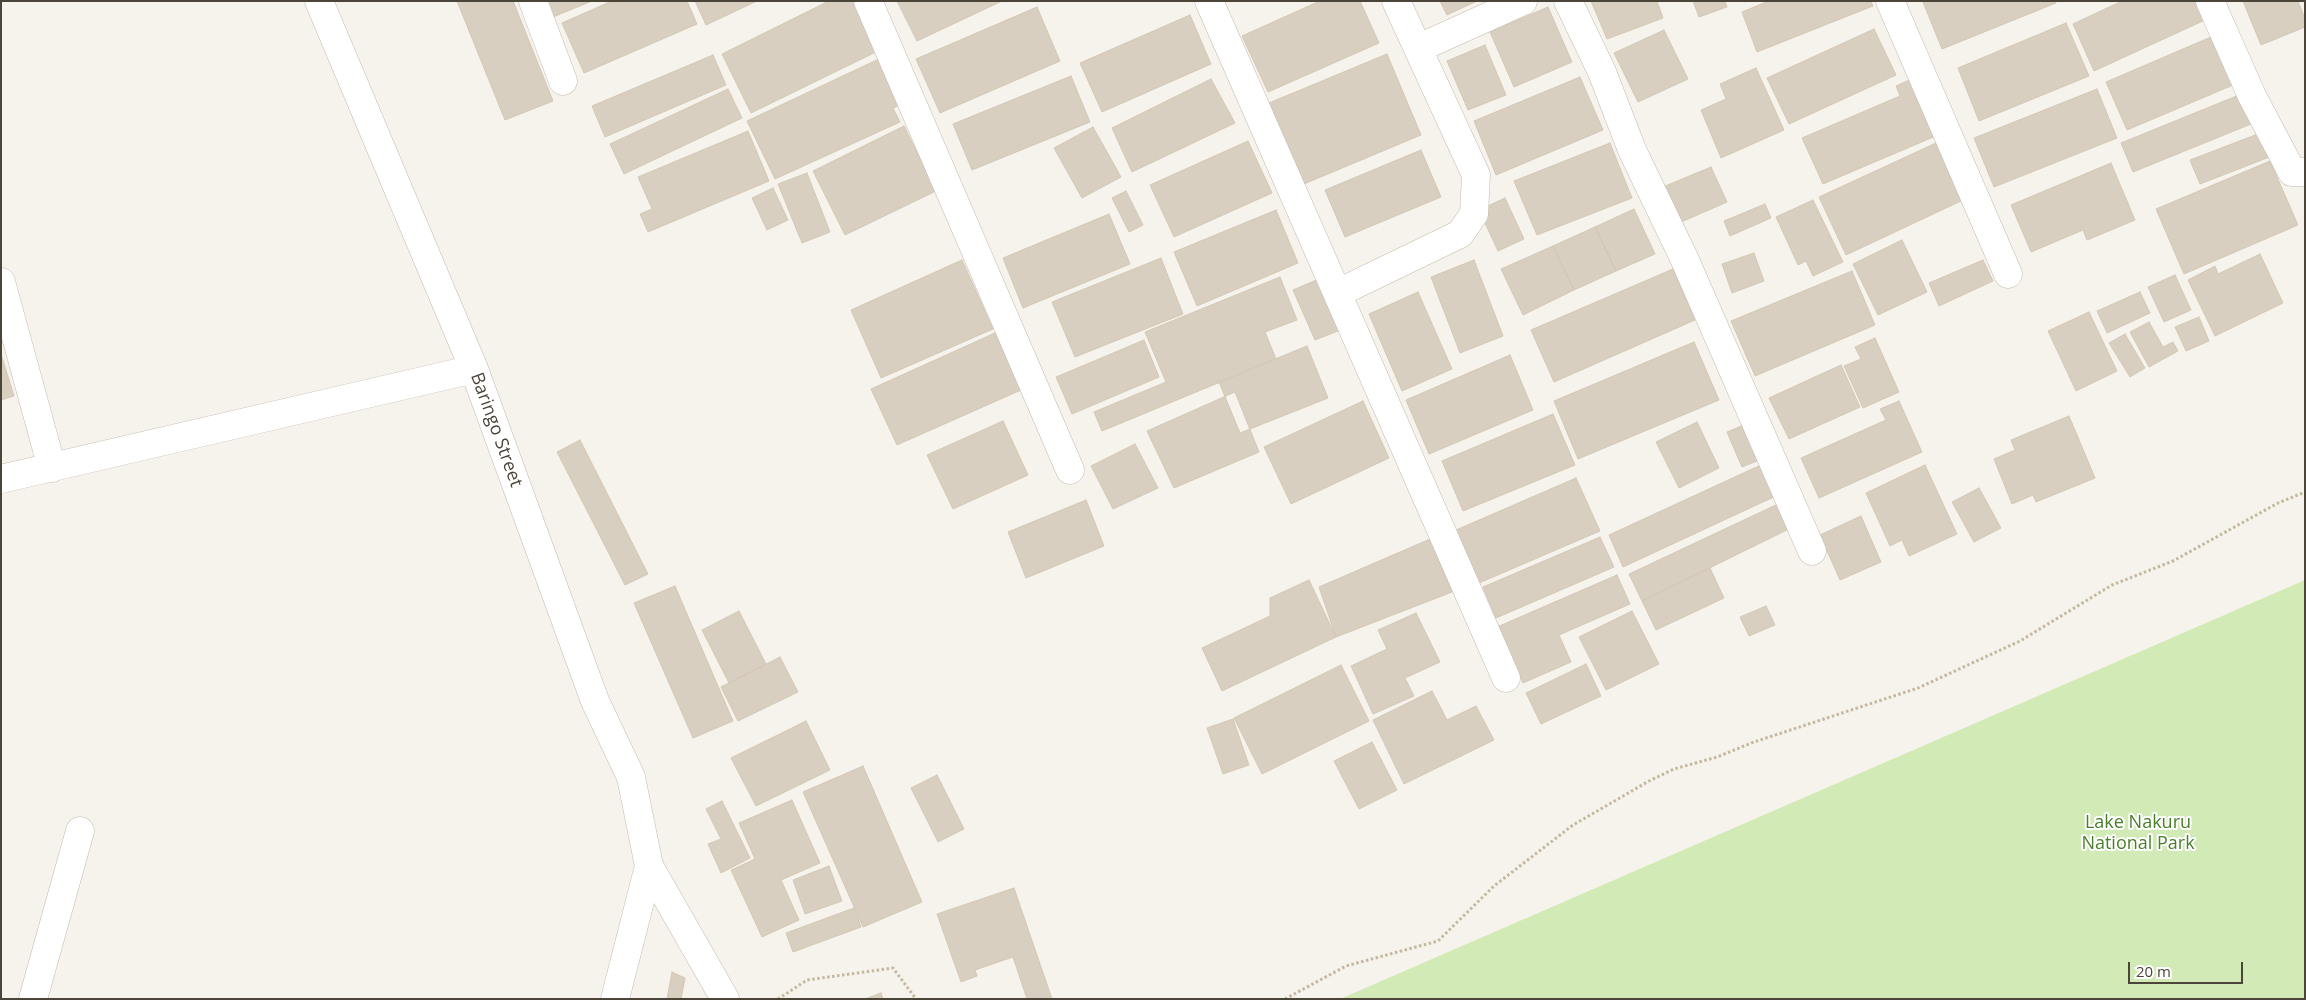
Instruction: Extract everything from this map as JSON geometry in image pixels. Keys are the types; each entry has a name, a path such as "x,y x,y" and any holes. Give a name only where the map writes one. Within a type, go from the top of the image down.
{"street":[{"name":"Baringo Street","path":"319,1 474,369 595,701 631,777 649,866 725,999"},
{"path":"533,1 563,81"},
{"path":"868,1 1070,470"},
{"path":"1209,1 1506,678"},
{"path":"1338,293 1460,234 1474,214 1476,175 1396,1"},
{"path":"1419,48 1523,1"},
{"path":"1568,1 1602,72 1632,150 1684,258 1812,551"},
{"path":"1890,1 2008,274"},
{"path":"2210,1 2252,96 2292,172 2305,172"},
{"path":"1,282 52,468"},
{"path":"1,479 474,369"},
{"path":"33,999 80,831"},
{"name":"Baringo Street","path":"615,999 649,866"}],"path":[{"path":"1285,999 1346,966 1438,942 1494,886 1573,825 1649,781 1674,769 1717,757 1754,742 1918,688 2020,641 2112,585 2173,561 2278,503 2305,492"},
{"path":"778,999 807,980 893,968 916,999"}],"green space":[{"name":"Lake Nakuru National Park","path":"2305,580 2305,999 1340,999"}],"building":[{"path":"457,1 513,1 553,101 505,120"},
{"path":"547,1 592,1 553,17"},
{"path":"612,1 687,1 697,24 584,73 562,23"},
{"path":"695,1 757,1 706,25"},
{"path":"829,1 855,1 880,50 751,113 722,54"},
{"path":"897,1 1002,1 917,41"},
{"path":"1320,1 1360,1 1379,43 1268,92 1242,36"},
{"path":"1440,1 1477,1 1447,15"},
{"path":"1591,1 1657,1 1663,18 1607,39"},
{"path":"1693,1 1725,1 1727,7 1699,17"},
{"path":"1769,1 1871,1 1873,6 1757,52 1742,12"},
{"path":"2055,1 2056,3 1942,49 1923,2"},
{"path":"2122,1 2196,1 2205,20 2094,71 2073,24"},
{"path":"2243,1 2298,1 2305,19 2305,27 2261,45"},
{"path":"1037,7 1060,61 940,113 916,59"},
{"path":"1548,7 1572,62 1514,87 1490,32"},
{"path":"1190,15 1211,64 1102,112 1080,63"},
{"path":"2066,23 2089,76 1979,121 1958,68"},
{"path":"1874,29 1896,75 1789,124 1767,78"},
{"path":"1664,30 1688,79 1638,102 1614,53"},
{"path":"2211,37 2233,85 2127,130 2106,82"},
{"path":"1485,45 1506,95 1468,110 1447,61"},
{"path":"1387,54 1421,135 1304,184 1269,103"},
{"path":"713,55 726,85 605,137 592,106"},
{"path":"883,57 905,103 893,108 900,122 775,179 747,121"},
{"path":"1756,68 1784,130 1721,158 1701,110 1726,99 1720,84"},
{"path":"1071,76 1090,122 972,170 953,124"},
{"path":"1580,77 1603,130 1496,175 1474,121"},
{"path":"1914,78 1938,135 1823,184 1802,138 1900,96 1896,86"},
{"path":"1211,79 1235,123 1132,172 1112,128"},
{"path":"728,89 742,118 624,174 610,144"},
{"path":"2097,89 2117,138 1994,187 1974,138"},
{"path":"2239,95 2251,124 2133,172 2121,143"},
{"path":"904,126 936,191 845,235 813,171"},
{"path":"1093,127 1121,177 1082,198 1054,148"},
{"path":"748,131 769,181 648,232 640,214 652,209 638,177"},
{"path":"2263,132 2272,156 2200,184 2190,160"},
{"path":"1248,141 1272,193 1174,237 1150,185"},
{"path":"1610,143 1632,198 1537,235 1514,181"},
{"path":"1936,143 1963,200 1846,255 1819,197"},
{"path":"1421,150 1441,197 1345,237 1325,190"},
{"path":"2270,161 2298,225 2184,274 2156,209"},
{"path":"2111,163 2135,220 2087,240 2083,230 2031,252 2011,205"},
{"path":"1711,167 1727,202 1679,223 1663,187"},
{"path":"807,173 830,232 802,243 778,184"},
{"path":"773,188 788,220 767,230 752,198"},
{"path":"1126,191 1143,225 1129,232 1112,198"},
{"path":"1505,198 1524,239 1498,251 1479,210"},
{"path":"1813,200 1843,262 1813,276 1806,261 1798,265 1776,217"},
{"path":"1765,204 1771,218 1730,236 1724,221"},
{"path":"1634,209 1655,254 1616,271 1595,227"},
{"path":"1276,210 1298,263 1197,306 1174,252"},
{"path":"1109,214 1130,264 1023,308 1003,258"},
{"path":"1595,227 1616,271 1574,290 1553,246"},
{"path":"1902,240 1927,292 1878,315 1853,264"},
{"path":"1553,246 1574,290 1523,315 1501,269"},
{"path":"1754,253 1764,281 1732,293 1722,264"},
{"path":"2260,254 2283,303 2215,336 2188,280 2215,266 2218,274"},
{"path":"1161,258 1183,314 1075,357 1052,302"},
{"path":"962,260 993,329 881,378 851,310"},
{"path":"1474,260 1503,336 1460,353 1431,277"},
{"path":"1983,260 1993,281 1939,306 1929,283"},
{"path":"1673,269 1695,320 1554,382 1531,330"},
{"path":"1852,271 1875,325 1755,376 1731,321"},
{"path":"2175,275 2191,310 2164,322 2148,287"},
{"path":"1280,277 1297,320 1265,332 1276,359 1102,431 1094,412 1166,382 1145,332"},
{"path":"1321,278 1343,329 1315,340 1293,290"},
{"path":"1418,292 1452,369 1402,391 1369,314"},
{"path":"2140,292 2150,313 2107,333 2097,311"},
{"path":"2089,312 2117,371 2076,391 2048,331"},
{"path":"2199,317 2209,341 2186,351 2175,327"},
{"path":"2149,322 2163,347 2173,342 2178,351 2149,367 2130,332"},
{"path":"995,333 1021,390 897,445 871,389"},
{"path":"2125,334 2145,368 2130,377 2109,343"},
{"path":"1875,338 1899,392 1863,408 1844,366 1861,359 1855,347"},
{"path":"1144,340 1159,377 1072,414 1056,377"},
{"path":"1694,342 1719,400 1578,459 1554,401"},
{"path":"1307,346 1328,398 1240,433 1219,382"},
{"path":"1,354 14,396 1,400"},
{"path":"1510,355 1533,410 1429,454 1406,400"},
{"path":"1841,365 1860,407 1789,439 1769,398"},
{"path":"1235,392 1259,452 1174,488 1147,431"},
{"path":"1363,401 1389,458 1291,504 1264,447"},
{"path":"1899,401 1922,452 1819,498 1801,458 1886,420 1880,409"},
{"path":"1553,414 1575,465 1463,511 1442,461"},
{"path":"2069,416 2095,478 2036,502 2033,495 2012,504 1994,459 2015,450 2011,440"},
{"path":"1003,421 1028,475 953,509 927,455"},
{"path":"1697,422 1719,468 1679,488 1656,442"},
{"path":"1746,424 1762,459 1742,467 1727,432"},
{"path":"580,440 648,574 625,585 557,452"},
{"path":"1135,444 1158,488 1113,509 1091,466"},
{"path":"1763,464 1778,495 1623,567 1609,535"},
{"path":"1925,465 1957,534 1909,556 1902,540 1890,546 1866,493"},
{"path":"1576,478 1600,531 1479,583 1456,530"},
{"path":"1979,488 2001,528 1974,542 1952,502"},
{"path":"1086,500 1104,546 1026,578 1008,532"},
{"path":"1778,504 1789,529 1642,601 1629,574"},
{"path":"1861,516 1881,562 1840,580 1820,535"},
{"path":"1600,537 1614,567 1496,618 1483,587"},
{"path":"1430,539 1452,592 1336,637 1319,587"},
{"path":"1710,568 1724,598 1656,630 1642,601"},
{"path":"1617,575 1630,604 1559,635 1571,662 1523,683 1497,627"},
{"path":"1309,580 1336,637 1222,691 1202,648 1270,616 1270,598"},
{"path":"675,586 733,721 693,738 634,603"},
{"path":"1766,606 1775,625 1749,636 1740,617"},
{"path":"739,611 766,664 729,683 702,630"},
{"path":"1632,611 1659,664 1606,690 1579,637"},
{"path":"1416,613 1440,662 1405,678 1414,696 1373,714 1351,666 1387,649 1378,630"},
{"path":"780,657 798,692 738,721 721,687"},
{"path":"1586,664 1601,696 1541,724 1526,693"},
{"path":"1341,665 1369,721 1262,774 1234,718"},
{"path":"1432,691 1447,720 1476,706 1494,740 1404,784 1373,720"},
{"path":"1233,719 1249,765 1223,774 1207,728"},
{"path":"806,721 830,770 756,806 731,758"},
{"path":"1372,742 1397,790 1359,809 1334,761"},
{"path":"863,766 922,902 863,927 803,792"},
{"path":"937,775 964,829 938,842 911,788"},
{"path":"792,800 820,863 781,880 799,920 762,937 731,870 755,859 739,823"},
{"path":"722,801 750,858 721,873 708,844 721,839 706,809"},
{"path":"829,866 842,901 805,914 793,880"},
{"path":"1014,888 1052,999 1027,999 1013,957 975,970 977,976 961,982 937,914"},
{"path":"854,908 861,927 793,952 786,933"},
{"path":"672,972 685,978 681,999 667,999"},
{"path":"881,993 883,999 865,999"}]}
